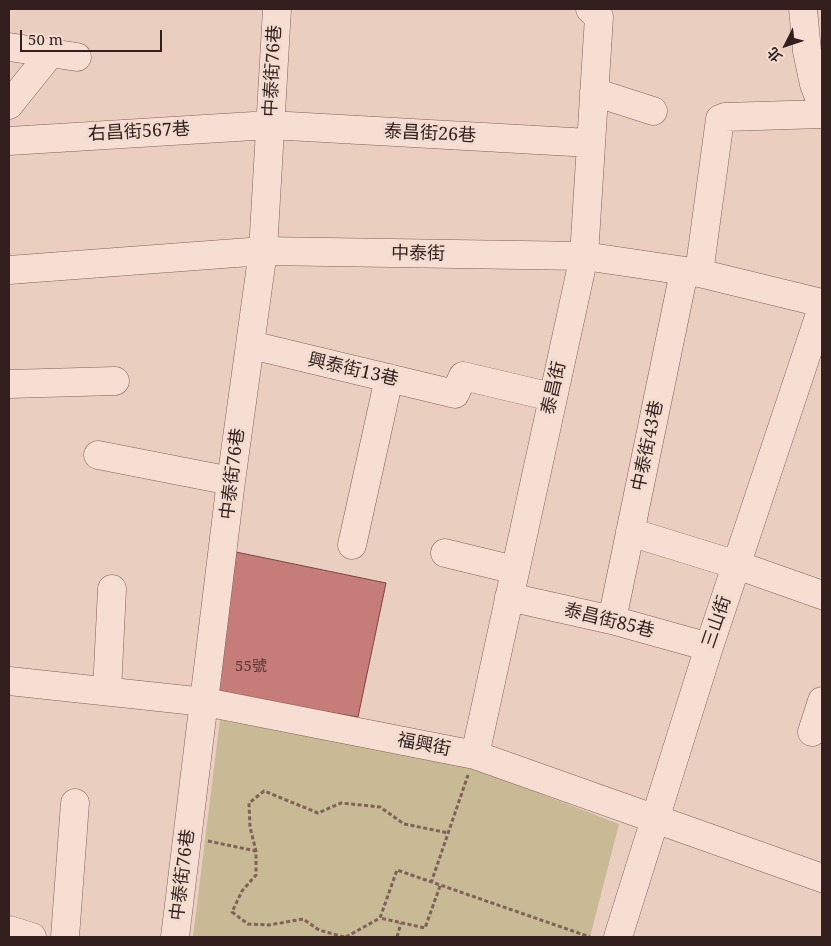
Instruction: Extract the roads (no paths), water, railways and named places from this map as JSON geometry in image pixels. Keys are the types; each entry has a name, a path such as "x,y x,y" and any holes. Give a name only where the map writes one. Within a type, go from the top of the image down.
{"street":[{"name":"中泰街76巷","path":"175,937 263,251 277,9"},
{"path":"803,9 809,59 814,84 822,105"},
{"name":"泰昌街","path":"475,755 584,256 594,92 594,13"},
{"path":"9,47 64,55 9,105"},
{"path":"594,92 654,112"},
{"name":"中泰街43巷","path":"612,620 630,532 691,272 720,119 725,117 822,114"},
{"name":"右昌街567巷","path":"9,141 270,124"},
{"name":"泰昌街26巷","path":"270,124 590,143"},
{"name":"中泰街","path":"9,270 263,251 584,256 691,272 822,303"},
{"name":"三山街","path":"618,937 709,647 822,308"},
{"name":"興泰街13巷","path":"251,345 455,394 463,376 552,398"},
{"path":"352,545 388,378"},
{"path":"9,384 115,381"},
{"path":"98,455 232,481"},
{"path":"630,532 737,565 822,595"},
{"path":"445,553 515,570"},
{"path":"107,691 112,589"},
{"name":"泰昌街85巷","path":"509,597 612,620 709,647"},
{"name":"福興街","path":"9,681 205,702 475,755 822,878"},
{"path":"812,732 822,701"},
{"path":"65,937 75,803"},
{"path":"9,930 32,937"}]}
